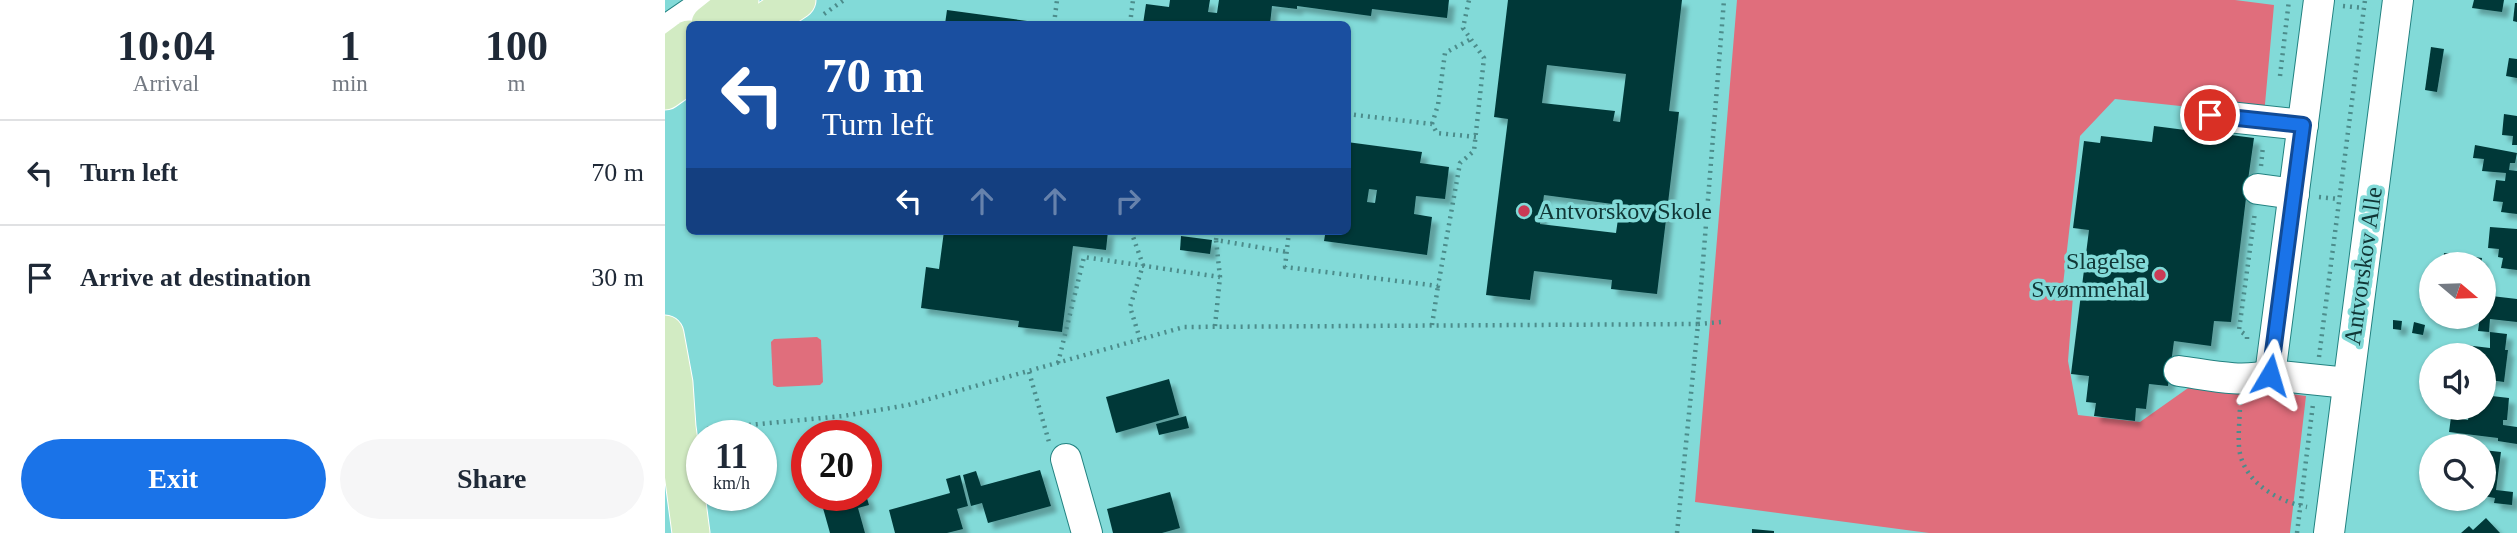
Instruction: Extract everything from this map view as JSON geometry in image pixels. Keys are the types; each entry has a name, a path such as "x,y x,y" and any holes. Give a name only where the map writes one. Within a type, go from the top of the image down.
{"main road":[{"path":"714,21 740,0"},
{"path":"766,21 797,0"},
{"path":"665,57 686,41"},
{"path":"665,91 686,76"},
{"path":"665,334 668,379 687,420"},
{"path":"691,511 691,533"}],"street":[{"path":"665,31 710,0"},
{"path":"2270,375 2319,0"},
{"name":"Antvorskov Alle","path":"2329,533 2398,0"},
{"path":"2210,115 2303,125"},
{"path":"2258,189 2294,194"},
{"path":"2179,371 2240,379 2270,375 2348,383"},
{"path":"1066,459 1087,533"}],"path":[{"path":"1054,21 1057,0"},
{"path":"1130,21 1133,0"},
{"path":"1432,325 1460,163 1474,151 1476,137 1484,58 1463,27 1469,0"},
{"path":"1677,533 1698,324 1724,0"},
{"path":"2297,533 2365,0"},
{"path":"1471,38 1445,53 1438,105 1432,124 1437,133 1476,137"},
{"path":"1351,114 1432,124"},
{"path":"1132,235 1143,265 1130,307 1140,339"},
{"path":"1215,326 1220,277 1217,235"},
{"path":"1289,235 1285,267 1438,286"},
{"path":"1216,240 1287,252"},
{"path":"1058,363 1084,257 1220,277"},
{"path":"777,421 843,416 908,405 1184,327 1721,322"},
{"path":"1029,372 1051,449 1066,459"}],"shaded area":[{"path":"1737,0 2235,0 2274,5 2264,115 2115,99 2080,136 2063,285 2073,296 2068,361 2078,415 2140,422 2198,381 2306,396 2290,533 1929,533 1695,502"},
{"path":"817,337 821,340 823,382 820,385 773,385 771,342 774,339"}],"building":[{"path":"1170,0 1210,0 1208,12 1217,13 1219,0 1449,0 1447,18 1372,9 1371,16 1297,6 1297,9 1272,6 1270,21 1143,21 1146,4 1169,7"},
{"path":"1508,0 1682,0 1669,111 1679,112 1657,294 1611,289 1612,280 1534,271 1530,300 1486,295 1508,119 1494,117","holes":["1547,65 1626,74 1620,122 1613,121 1615,111 1542,103","1544,195 1620,205 1616,233 1540,224"]},
{"path":"2474,0 2504,0 2502,12 2472,8"},
{"path":"2517,3 2517,22 2513,21"},
{"path":"947,10 1027,21 945,21"},
{"path":"2431,47 2444,49 2437,92 2425,90"},
{"path":"2509,58 2517,59 2517,78 2506,76"},
{"path":"2504,114 2517,116 2517,145 2512,145 2513,136 2502,135"},
{"name":"Slagelse Svømmehal","path":"2202,120 2224,123 2223,134 2254,138 2248,180 2251,199 2246,198 2231,322 2214,321 2211,346 2174,341 2168,386 2149,384 2146,409 2136,408 2135,421 2094,416 2096,403 2086,402 2089,376 2071,374 2089,230 2073,228 2084,141 2100,143 2101,136 2152,142 2154,126 2201,132"},
{"path":"1351,143 1422,152 1420,163 1449,167 1445,199 1416,196 1414,214 1432,217 1427,255 1324,241 1325,235 1351,235","holes":["1369,189 1377,190 1375,203 1367,202"]},
{"path":"2475,145 2517,153 2515,163 2510,163 2509,170 2517,171 2517,214 2501,212 2503,202 2493,201 2496,180 2505,181 2506,173 2482,171 2484,159 2473,158"},
{"path":"2490,227 2517,229 2517,270 2501,268 2503,258 2498,257 2499,249 2488,248"},
{"path":"943,235 1108,235 1106,250 1073,246 1062,332 1018,327 1019,321 921,308 926,267 939,269"},
{"path":"1181,236 1212,240 1210,254 1180,250"},
{"path":"2496,297 2517,299 2517,322 2496,320"},
{"path":"2393,320 2402,321 2401,330 2393,329"},
{"path":"2414,322 2419,323 2419,329 2424,329 2423,335 2412,333"},
{"path":"2490,332 2507,334 2504,382 2496,381 2496,343 2490,343"},
{"path":"1169,379 1179,415 1116,433 1106,397"},
{"path":"2496,396 2509,398 2507,420 2503,420 2503,425 2517,427 2517,444 2498,441 2496,434 2449,432 2451,420 2496,420"},
{"path":"1186,416 1189,428 1159,435 1156,424"},
{"path":"2496,451 2501,452 2496,490"},
{"path":"1040,470 1051,506 988,523 982,503 971,506 963,475 976,471 981,486"},
{"path":"960,475 968,506 957,509 963,529 947,533 895,533 889,510 950,493 946,479"},
{"path":"2496,490 2513,492 2512,505 2496,503"},
{"path":"1170,492 1180,528 1162,533 1113,533 1107,509"},
{"path":"824,511 859,511 865,533 830,533"},
{"path":"2486,518 2500,533 2461,533 2469,526 2473,530"},
{"path":"1752,529 1774,531 1774,533 1752,533"}],"place":[{"name":"Antvorskov Skole","path":"1524,211"},
{"name":"Slagelse Svømmehal","path":"2160,275"}],"route":[{"path":"2210,115 2274,124 2303,125 2270,375"}]}
